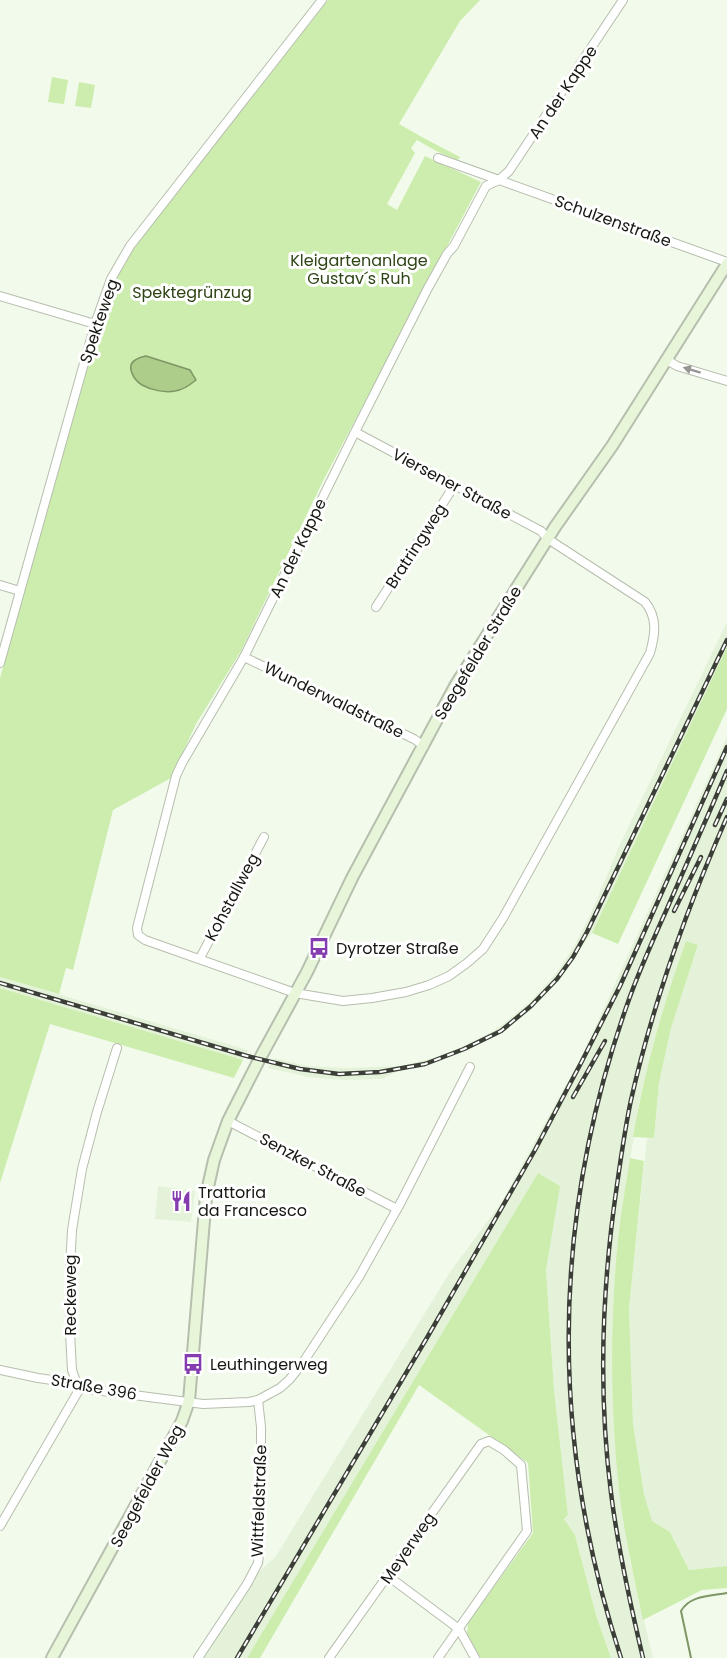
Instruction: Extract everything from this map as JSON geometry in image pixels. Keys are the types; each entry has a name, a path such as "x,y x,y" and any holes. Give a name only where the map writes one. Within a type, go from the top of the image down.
{"street":[{"name":"Spekteweg","path":"0,663 95,324 111,279 130,246 322,0"},
{"name":"An der Kappe","path":"200,958 145,940 138,935 137,928 176,776 244,657 428,288 454,246 486,186 499,180 509,171 623,0"},
{"path":"438,158 499,180"},
{"name":"Schulzenstraße","path":"499,180 727,263"},
{"name":"Seegefelder Straße","path":"259,1060 455,686 564,513 612,446 727,263"},
{"path":"0,296 95,324"},
{"path":"667,360 676,366 727,381"},
{"name":"Viersener Straße","path":"355,432 541,531 548,539"},
{"name":"Bratringweg","path":"376,607 454,486"},
{"path":"200,958 295,993 344,1001 406,992 429,985 449,976 483,949 503,918 650,653 655,626 653,615 645,602 548,539"},
{"path":"0,585 20,591"},
{"name":"Wunderwaldstraße","path":"244,657 414,739 423,746"},
{"name":"Kohstallweg","path":"200,958 264,837"},
{"name":"Reckeweg","path":"78,1387 72,1370 70,1333 72,1230 82,1169 117,1048"},
{"name":"Seegefelder Weg","path":"52,1658 178,1431 189,1401 208,1186 214,1160 228,1121 259,1060"},
{"path":"189,1401 203,1404 249,1402 258,1400 280,1388 289,1380 359,1277 397,1209 470,1066"},
{"name":"Senzker Straße","path":"228,1121 397,1209"},
{"name":"Straße 396","path":"0,1370 66,1382 87,1389 189,1401"},
{"path":"0,1526 78,1393 78,1387"},
{"name":"Wittfeldstraße","path":"198,1658 258,1563 261,1546 261,1426 258,1400"},
{"name":"Meyerweg","path":"329,1658 481,1444 489,1441 521,1465 528,1522 527,1531 459,1629"},
{"path":"388,1576 459,1629 475,1658"},
{"path":"438,1658 459,1629"}],"shaded area":[{"path":"146,356 190,370 196,380 181,390 175,391 154,390 146,387 136,380 131,365 139,358"},
{"path":"727,622 727,647 592,933 541,999 500,1033 466,1050 434,1062 400,1070 382,1079 342,1080 308,1077 268,1068 273,1058 308,1066 345,1068 400,1066 433,1058 490,1033 532,1000 558,971 574,946 591,913 620,844"},
{"path":"727,737 727,1566 689,1570 670,1532 652,1521 644,1494 633,1424 629,1307 647,1138 654,1138 659,1083 671,1028 698,946 686,941 639,1103 618,1239 614,1305 614,1414 619,1490 630,1561 653,1658 611,1658 596,1615 575,1535 564,1519 568,1515 554,1390 546,1270 559,1186 538,1173 247,1658 204,1658 259,1572 276,1556 450,1272 501,1203 584,1052"},
{"path":"0,977 248,1050 243,1060 0,988"},
{"path":"158,1186 195,1191 191,1222 155,1219"}],"green space":[{"name":"Spektegrünzug","path":"328,0 480,0 460,21 399,124 460,157 458,160 452,158 417,140 411,148 415,153 387,204 397,210 425,156 481,182 323,481 241,651 196,724 171,778 113,810 73,970 66,968 59,994 0,977 0,678 97,334 115,282 133,249","holes":["146,356 190,370 164,391 145,386 130,371"]},
{"path":"52,77 68,80 64,104 48,102"},
{"path":"79,82 95,85 91,108 75,106"},
{"path":"727,647 727,709 618,944 592,933"},
{"path":"686,941 698,945 671,1028 659,1083 654,1138 633,1137 655,1038"},
{"path":"0,988 243,1060 234,1078 50,1024 0,1183"},
{"path":"630,1158 644,1161 629,1308 633,1424 644,1494 652,1521 670,1532 689,1570 727,1566 727,1588 702,1590 643,1620 621,1506 613,1396 612,1333 615,1270"},
{"path":"538,1173 560,1186 546,1270 554,1390 568,1515 564,1519 575,1535 596,1615 611,1658 480,1658 467,1634 468,1623 533,1533 528,1463 419,1385 260,1658 247,1658"}],"waterway":[{"path":"691,1658 681,1611 695,1599 727,1593"}],"railway":[{"path":"0,983 247,1056 300,1069 339,1074 380,1072 425,1064 464,1049 501,1031 531,1006 557,979 573,957 727,640"},
{"path":"237,1658 428,1336 535,1150 620,986 727,747"},
{"path":"621,1658 598,1576 581,1494 572,1413 569,1331 573,1249 584,1168 602,1086 627,1005 645,958 727,771"},
{"path":"715,825 727,799"},
{"path":"643,1658 621,1555 607,1455 603,1378 608,1262 623,1142 640,1064 672,956 727,817"},
{"path":"674,911 701,857"},
{"path":"573,1097 605,1041"}],"place":[{"name":"Dyrotzer Straße","path":"319,948"},
{"name":"Trattoria da Francesco","path":"181,1201"},
{"name":"Leuthingerweg","path":"193,1364"}],"park label":[{"name":"Kleigartenanlage Gustav´s Ruh","path":"359,269"}]}
